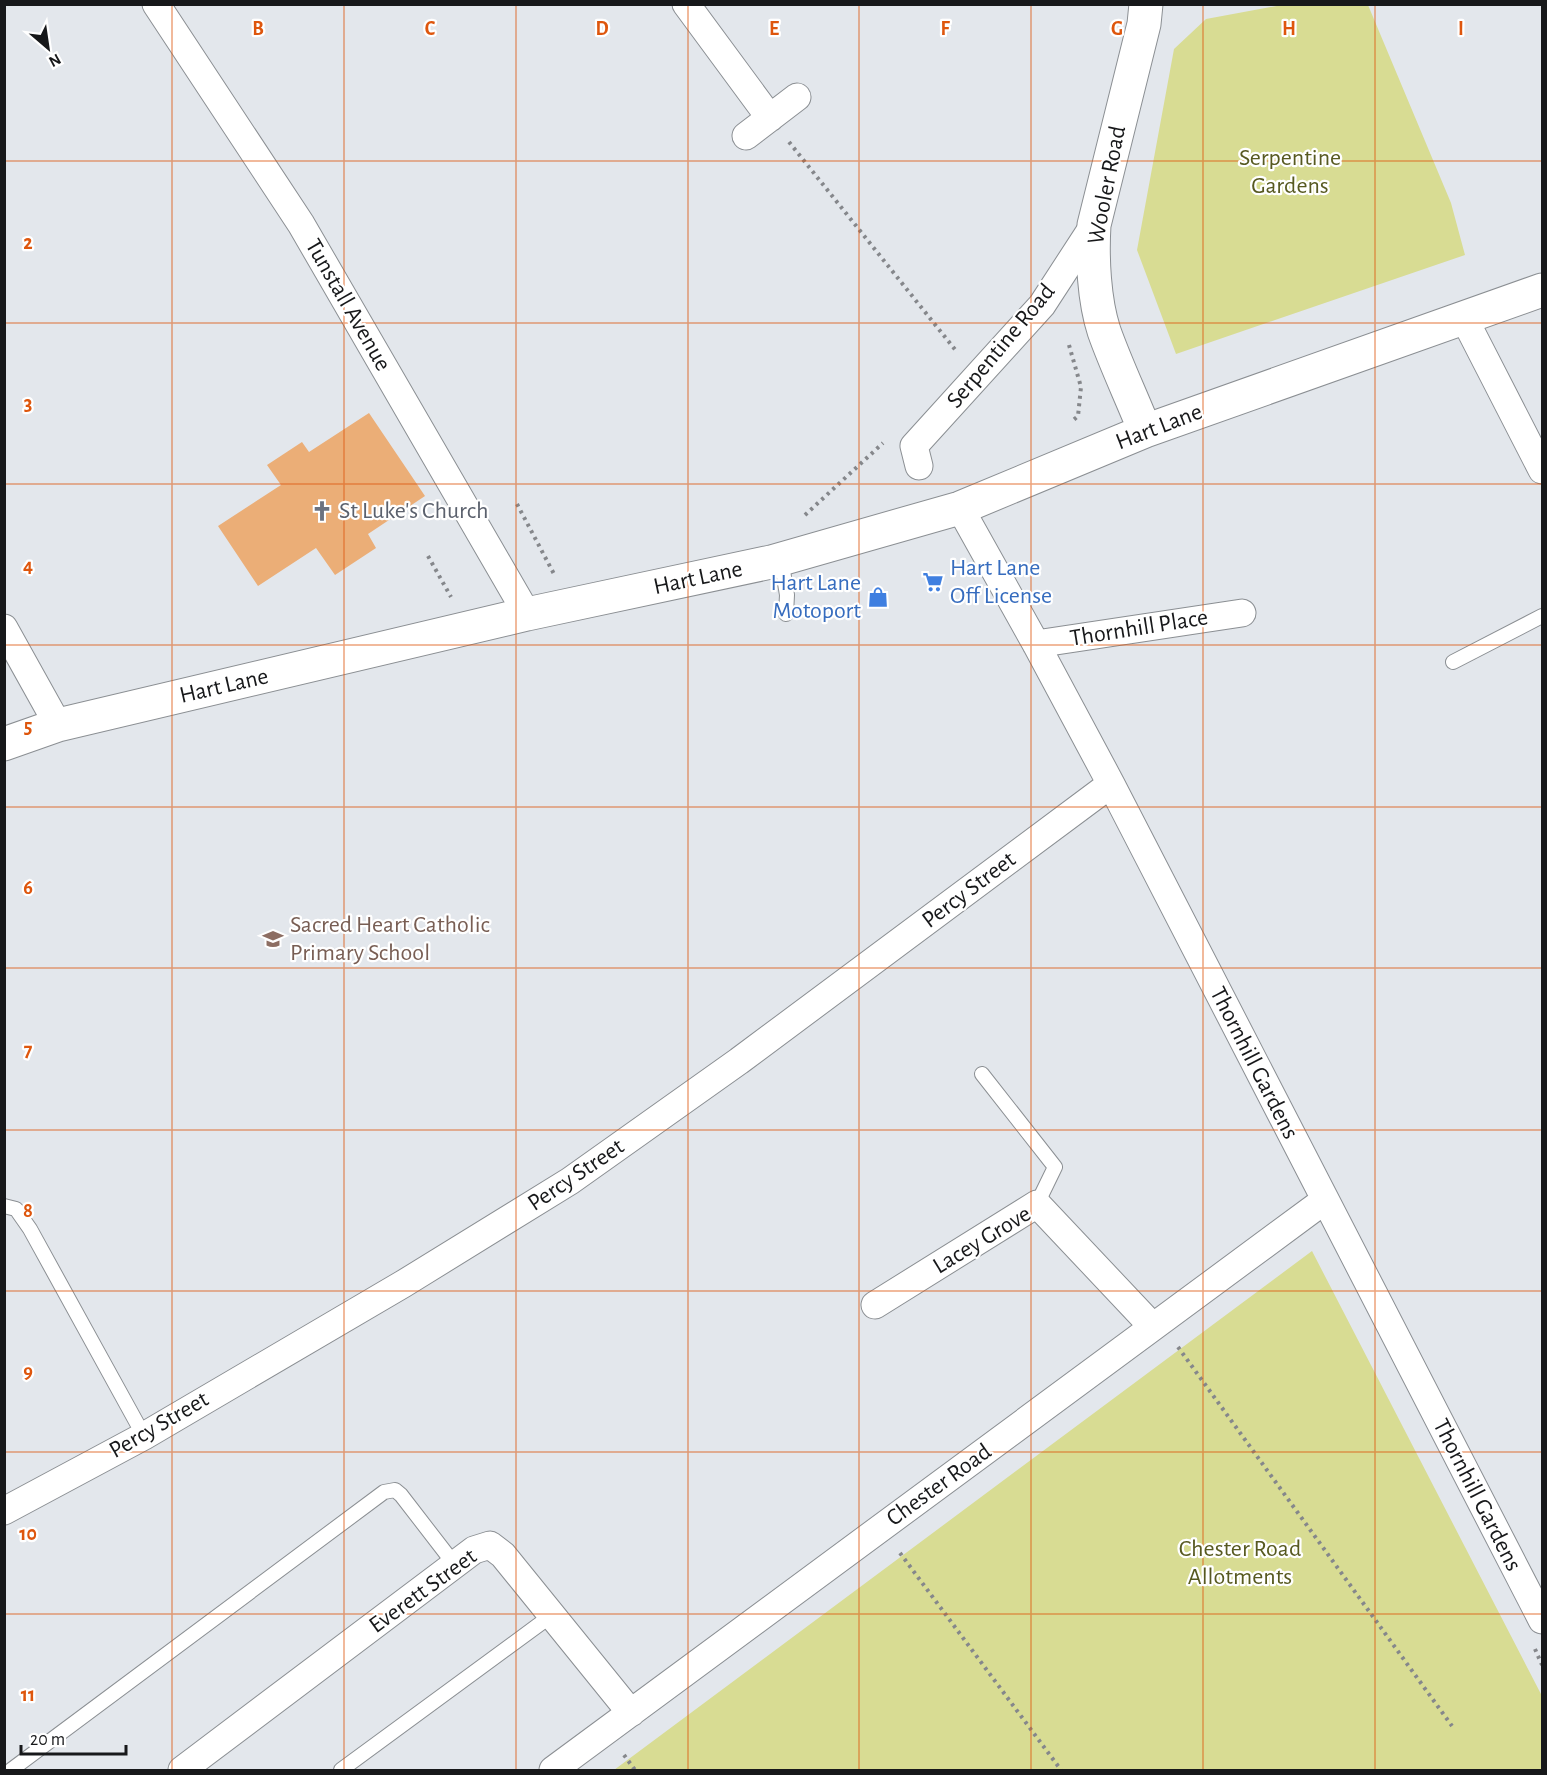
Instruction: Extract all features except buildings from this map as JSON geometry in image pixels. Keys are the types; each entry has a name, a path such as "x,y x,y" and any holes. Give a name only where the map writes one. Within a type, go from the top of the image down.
{"street":[{"name":"Tunstall Avenue","path":"156,4 301,224 526,614"},
{"path":"686,4 770,118"},
{"name":"Wooler Road","path":"1145,431 1104,329 1092,250 1094,225 1144,24 1146,4"},
{"path":"746,136 797,97"},
{"name":"Serpentine Road","path":"919,466 914,446 1042,304 1094,225"},
{"name":"Hart Lane","path":"4,744 58,725 526,614 781,559 960,508 1145,431 1542,290"},
{"path":"1464,318 1542,470"},
{"name":"Thornhill Gardens","path":"960,508 1111,784 1542,1620"},
{"name":"Thornhill Place","path":"1036,644 1242,613"},
{"path":"4,628 58,725"},
{"name":"Percy Street","path":"4,1511 144,1436 403,1284 570,1181 739,1061 1111,784"},
{"name":"Chester Road","path":"553,1770 1325,1200"},
{"name":"Lacey Grove","path":"875,1305 1037,1204 1153,1327"},
{"name":"Everett Street","path":"182,1770 474,1550 490,1545 503,1555 631,1713"}],"lane":[{"path":"781,559 786,614"},
{"path":"1454,662 1542,616"},
{"path":"982,1074 1055,1167 1037,1204"},
{"path":"4,1206 16,1209 30,1229 144,1436"},
{"path":"10,1770 384,1492 395,1490 401,1495 454,1565"},
{"path":"341,1770 552,1615"}],"path":[{"path":"770,118 960,355"},
{"path":"1068,341 1081,387 1078,416 1070,423"},
{"path":"517,504 556,578"},
{"path":"1175,1343 1452,1726"},
{"path":"896,1548 1061,1770"},
{"path":"620,1750 635,1770"}],"green space":[{"name":"Serpentine Gardens","path":"1282,5 1368,5 1451,203 1465,255 1176,354 1137,250 1174,49 1206,19"},
{"name":"Chester Road Allotments","path":"1312,1251 1542,1696 1542,1770 614,1770"}],"place":[{"name":"St Luke's Church","path":"322,511"},
{"name":"Hart Lane Off License","path":"933,582"},
{"name":"Hart Lane Motoport","path":"878,597"},
{"name":"Sacred Heart Catholic Primary School","path":"273,939"}]}
